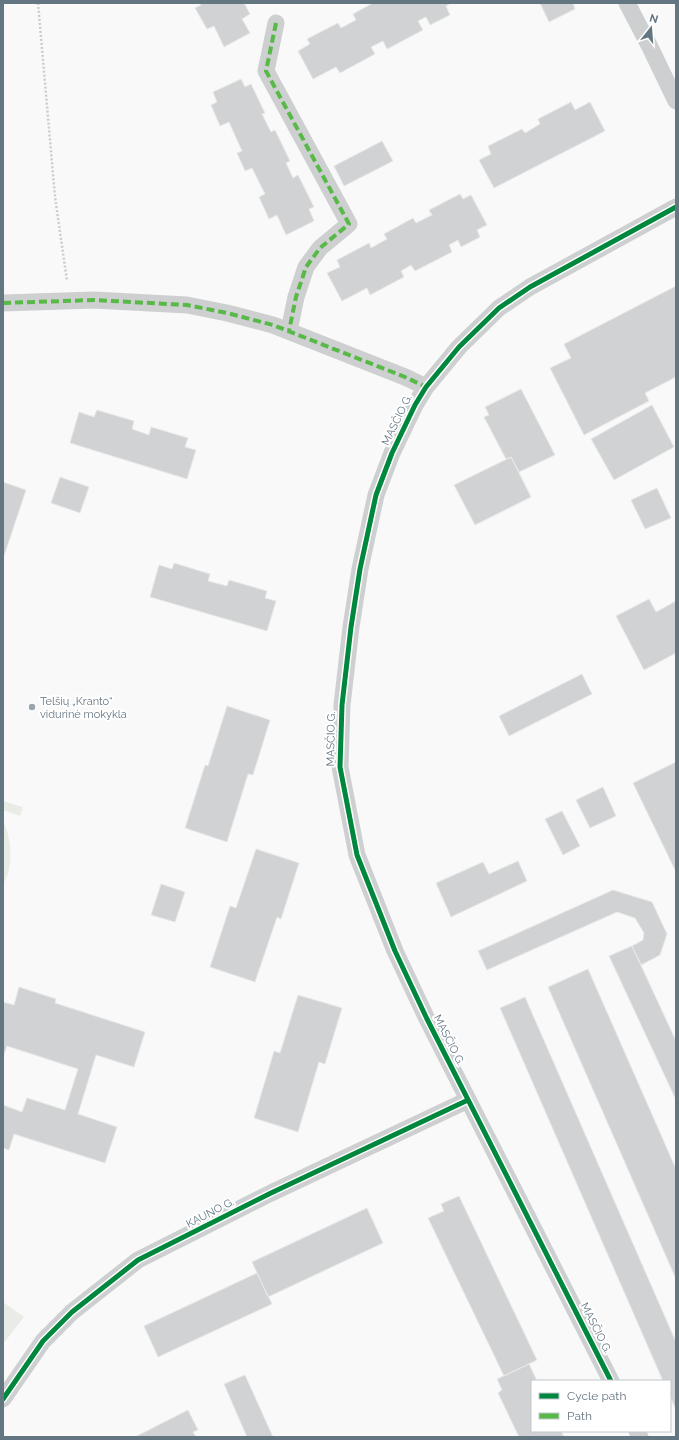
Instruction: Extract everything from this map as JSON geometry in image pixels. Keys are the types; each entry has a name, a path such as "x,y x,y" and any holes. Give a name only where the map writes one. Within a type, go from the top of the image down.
{"street":[{"path":"627,3 676,101"},
{"path":"276,23 266,71 349,224 320,248 306,267 296,297 289,331"},
{"name":"MASČIO G.","path":"610,1380 468,1100 395,951 363,871 357,855 340,767 344,681 360,568 374,502 392,453 414,405 426,387 459,347 499,308 530,287 676,207"},
{"path":"3,303 94,300 187,306 227,313 273,325 405,377 426,387"},
{"name":"KAUNO G.","path":"3,1399 48,1336 72,1312 138,1260 271,1193 468,1100"}],"path":[{"path":"38,3 54,197 70,300"}],"shaded area":[{"path":"3,801 23,807 20,816 3,810"},
{"path":"3,822 10,844 10,862 7,877 3,884"},
{"path":"3,1302 24,1317 3,1344"}],"building":[{"path":"200,3 244,3 250,14 242,19 250,33 224,47 214,26 207,29 195,8 201,5"},
{"path":"373,3 451,3 446,6 450,15 430,25 426,17 418,21 423,30 387,49 383,41 371,47 375,54 340,73 336,67 313,79 298,51 310,44 307,39 338,23 341,28 356,20 353,14"},
{"path":"540,3 573,3 575,9 549,22"},
{"path":"241,79 245,87 251,84 265,113 262,114 271,132 275,130 290,161 286,163 293,178 298,175 314,207 309,209 314,221 286,235 277,215 269,219 259,197 265,194 252,168 245,171 237,153 242,151 229,122 220,126 211,105 217,102 213,92"},
{"path":"571,102 575,110 590,102 605,131 494,188 479,160 491,154 488,146 522,129 525,133 540,124 538,119"},
{"path":"382,141 393,161 344,186 334,166"},
{"path":"460,194 463,199 471,195 487,225 477,230 480,237 461,247 458,240 449,245 452,252 415,271 411,265 401,271 404,277 370,295 367,288 342,301 327,273 340,267 337,260 369,243 371,248 387,239 384,234 413,218 416,223 432,215 429,210"},
{"path":"676,286 676,377 645,393 649,401 584,435 550,368 571,358 564,344"},
{"path":"521,389 555,455 519,472 511,457 506,459 484,417 489,415 485,407"},
{"path":"652,405 674,447 614,480 591,439"},
{"path":"97,410 134,421 132,429 149,435 151,427 188,438 185,447 196,450 187,479 70,443 79,412 94,417"},
{"path":"511,457 531,497 475,525 454,485"},
{"path":"60,477 89,487 80,513 51,503"},
{"path":"3,482 26,490 3,559"},
{"path":"657,488 671,518 645,529 631,500"},
{"path":"174,563 210,574 208,581 227,586 229,580 267,591 265,598 276,601 267,631 150,597 159,565 172,569"},
{"path":"649,599 656,612 676,601 676,653 644,670 616,616"},
{"path":"582,674 592,694 509,736 499,716"},
{"path":"227,706 270,720 253,775 248,774 227,842 185,828 205,765 208,766"},
{"path":"676,762 676,872 633,783"},
{"path":"603,787 616,816 590,828 576,800"},
{"path":"562,811 580,846 563,855 545,819"},
{"path":"256,849 299,863 281,919 277,917 255,982 210,967 230,906 236,908"},
{"path":"518,861 527,881 451,917 436,883 483,862 489,874"},
{"path":"161,884 185,892 175,922 151,915"},
{"path":"613,890 652,902 667,934 660,955 641,965 632,946 643,940 644,933 635,918 617,912 487,970 478,951"},
{"path":"632,946 676,1041 676,1100 609,956"},
{"path":"588,969 676,1169 676,1279 548,987"},
{"path":"19,987 56,999 55,1003 145,1032 134,1067 96,1055 78,1114 117,1127 105,1163 14,1134 9,1150 3,1148 3,1105 22,1112 27,1098 65,1110 78,1069 7,1046 3,1057 3,1002 14,1005"},
{"path":"298,995 342,1008 325,1064 319,1062 298,1132 254,1118 274,1051 280,1053"},
{"path":"525,997 676,1342 676,1410 671,1398 671,1380 663,1380 500,1008"},
{"path":"459,1196 537,1360 504,1376 428,1218 444,1211 441,1204"},
{"path":"367,1208 383,1243 268,1297 252,1262"},
{"path":"257,1273 272,1304 158,1357 144,1326"},
{"path":"529,1364 537,1380 531,1380 531,1432 562,1432 564,1437 519,1437 498,1393 502,1390 497,1379"},
{"path":"245,1375 273,1437 247,1437 224,1384"},
{"path":"188,1410 198,1430 193,1432 196,1437 135,1437"}],"marked path":[{"path":"276,23 266,71 349,224 320,248 306,267 296,297 289,331"},
{"path":"3,303 94,300 187,305 227,313 273,325 405,377 426,387"}],"cycle path":[{"path":"610,1380 427,1019 395,951 357,855 340,767 342,705 351,627 360,569 376,495 392,453 415,405 426,387 459,347 499,308 530,287 676,207"},
{"path":"3,1399 43,1341 72,1312 138,1260 271,1193 468,1100"}],"place":[{"name":"Telšių „Kranto“ vidurinė mokykla","path":"32,707"}]}
